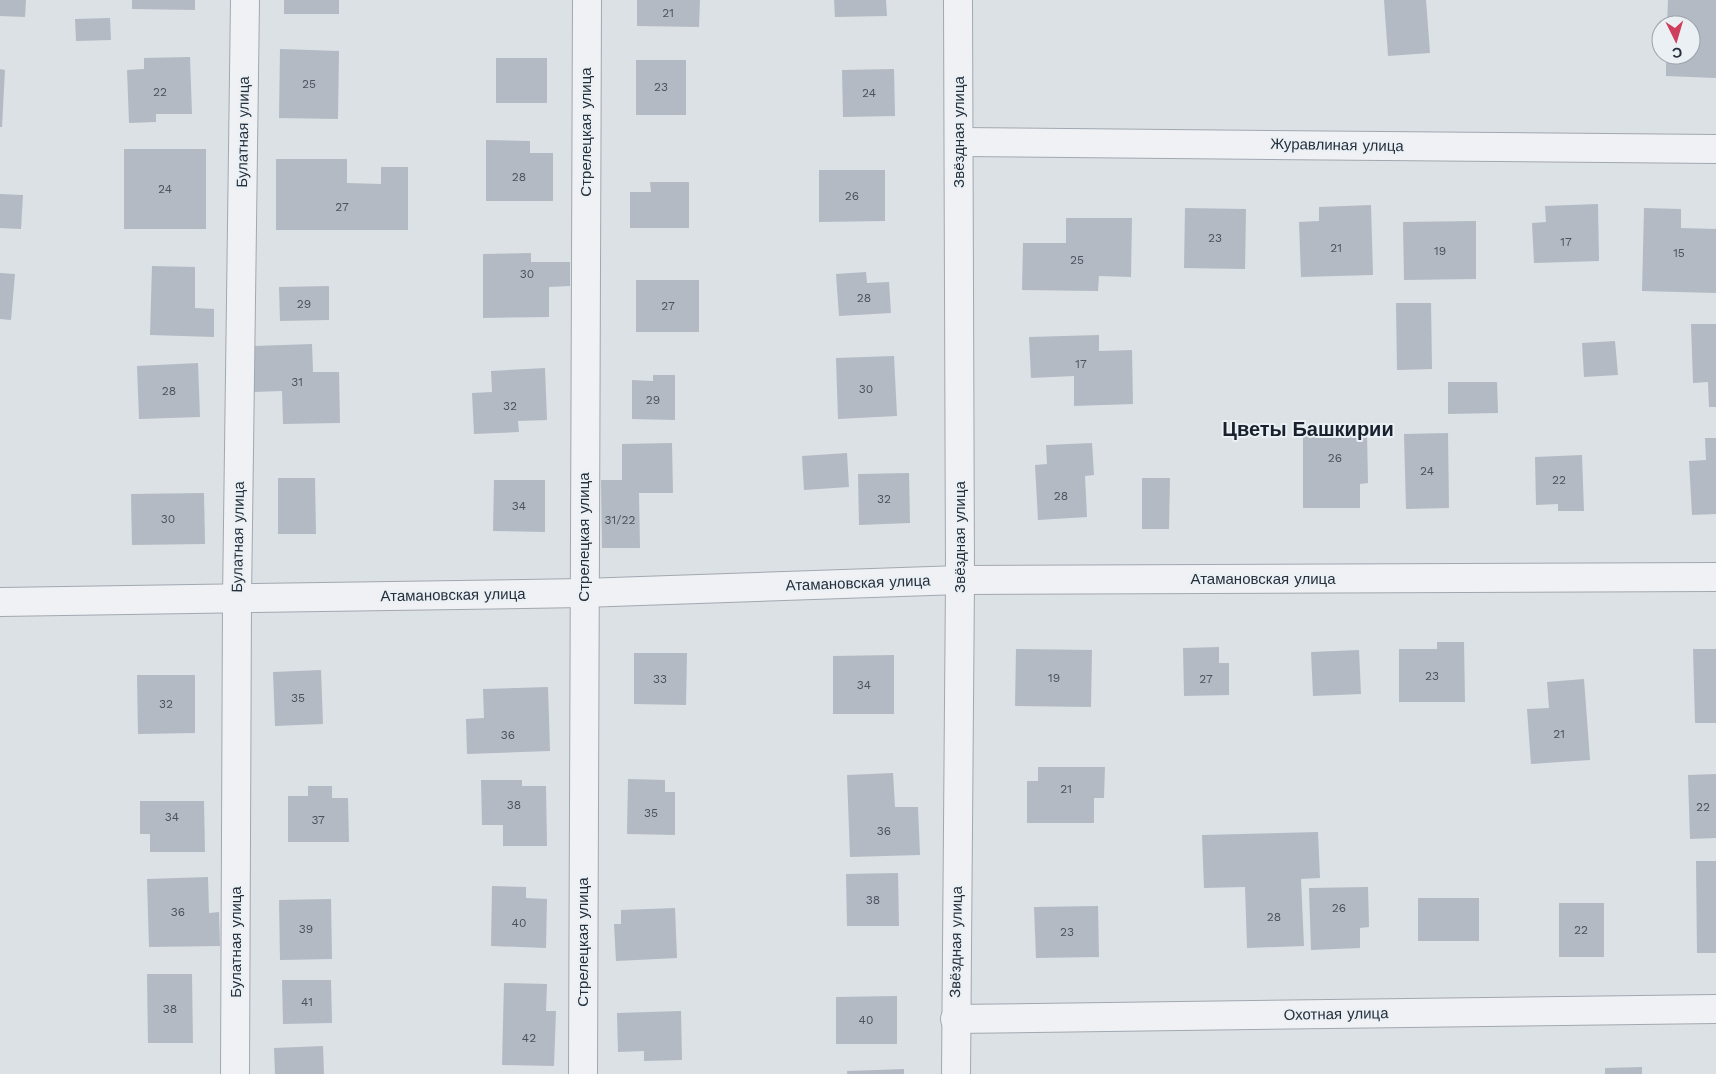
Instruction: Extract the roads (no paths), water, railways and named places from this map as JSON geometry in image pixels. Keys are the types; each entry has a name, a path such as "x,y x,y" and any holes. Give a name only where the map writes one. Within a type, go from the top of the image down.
{"street":[{"name":"Булатная улица","path":"235,1074 237,599 245,0"},
{"name":"Стрелецкая улица","path":"583,1074 587,0"},
{"name":"Звёздная улица","path":"956,1074 960,580 958,0"},
{"name":"Журавлиная улица","path":"959,142 1716,149"},
{"name":"Атамановская улица","path":"0,602 584,593 960,580 1716,577"},
{"name":"Охотная улица","path":"955,1019 1716,1009"}],"district":[{"name":"Цветы Башкирии","path":"1308,429"}]}
